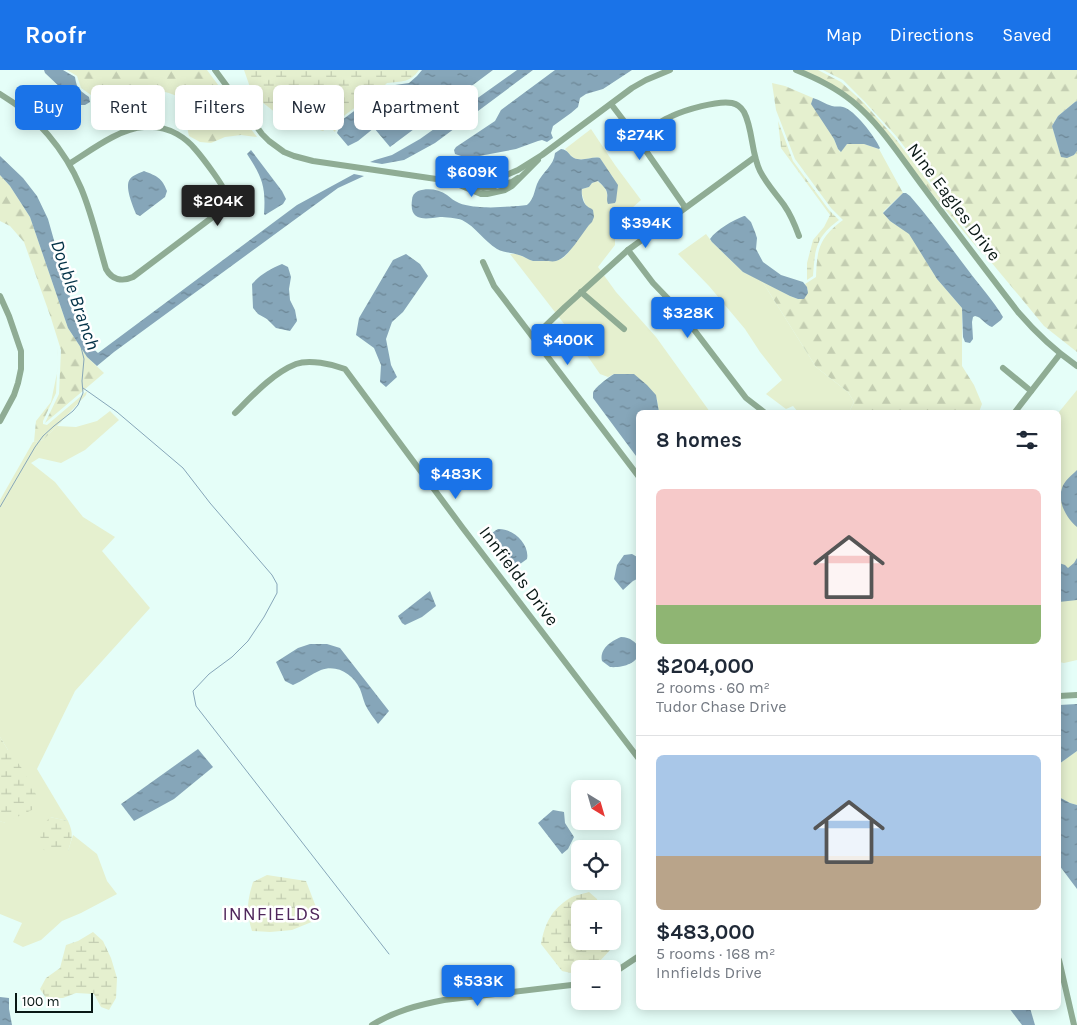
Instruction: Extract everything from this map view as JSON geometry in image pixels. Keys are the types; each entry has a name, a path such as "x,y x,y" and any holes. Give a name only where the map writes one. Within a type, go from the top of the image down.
{"street":[{"path":"215,70 262,134 284,152 305,160 484,188 512,182 524,176"},
{"path":"450,182 473,183 504,176 518,170 542,155 632,88 670,70"},
{"name":"Nine Eagles Drive","path":"796,70 812,76 833,88 849,98 865,113 890,142 1018,312 1038,335 1077,366"},
{"path":"0,94 38,123 69,164 82,189 106,269 109,275 119,280 128,279 133,276 218,213 224,208 227,201 222,185 196,150 177,134 163,128 154,126 130,129 69,164"},
{"path":"637,138 655,125 689,109 732,103 739,106 746,118 760,171 792,218 799,236"},
{"path":"611,104 685,207"},
{"path":"450,182 481,194 505,190 524,176 542,155"},
{"path":"534,337 628,250 755,157"},
{"path":"628,250 653,283 679,310 746,398 761,410"},
{"path":"483,262 494,286 636,473"},
{"path":"581,292 624,329"},
{"path":"0,296 21,351 21,369 18,383 14,395 0,421"},
{"path":"1017,410 1060,354"},
{"name":"Innfields Drive","path":"235,413 278,374 297,363 316,362 333,364 345,369 636,755"},
{"path":"1003,368 1031,391"},
{"path":"1061,696 1077,695"},
{"path":"621,968 636,958"},
{"path":"1061,969 1074,1025"},
{"path":"372,1025 389,1015 422,1004 571,985"}],"green space":[{"path":"67,70 207,70 218,85 175,85 175,95 165,92 165,85 91,85 91,95 81,88 77,76"},
{"path":"244,70 419,70 409,79 385,85 354,85 354,108 344,116 344,85 273,85 273,111 263,103 263,85 249,85"},
{"path":"803,70 818,70 841,82 864,103 895,138 984,256 867,111"},
{"path":"823,70 1077,70 1077,101 1058,116 1052,126 1061,157 1074,155 1077,151 1077,352 1044,326 991,262 897,137 843,80"},
{"path":"772,83 785,86 813,98 812,104 840,152 847,144 864,144 879,149 903,193 883,213 890,221 909,233 937,279 962,308 962,366 974,385 982,404 980,410 850,410 854,402 848,392 816,367 762,281 798,299 808,290 805,284 816,277 817,259 824,239 843,220 831,208 795,159 776,110"},
{"path":"778,121 793,161 829,210 839,220 821,238 816,250 813,276 807,280 807,263 813,240 824,227 830,215 781,148"},
{"path":"591,129 641,200 615,223 615,245 598,267 616,292 656,337 709,410 659,410 657,399 634,375 614,374 608,377 600,374 575,338 510,254 517,254 533,261 555,261 563,258 589,224 588,207 585,204 581,191 592,183 597,181 601,184 606,190 607,197 612,203 615,203 613,177 600,158 577,159 565,149"},
{"path":"188,130 252,130 257,137 241,135 225,137 211,143 200,142 189,136"},
{"path":"0,175 10,186 30,217 68,328 87,357 104,373 45,423 59,394 61,350 24,242 10,226 0,221"},
{"path":"706,234 743,272 762,281 816,367 848,392 854,402 850,410 796,410 793,406 786,409 766,394 782,380 745,329 709,286 678,254"},
{"path":"57,373 56,393 43,424 47,425 87,391 86,395 43,440 34,442 36,421 51,402"},
{"path":"1077,390 1077,660 1064,663 1061,662 1061,410"},
{"path":"110,411 119,420 85,450 61,463 39,458 31,463 55,482 83,517 115,537 102,551 150,608 75,691 37,769 68,821 50,817 68,851 73,835 97,854 107,881 117,894 62,921 41,940 23,947 13,942 22,923 0,914 0,821 5,823 8,750 0,737 0,500 33,442 43,440 57,426 76,427 97,421"},
{"path":"0,737 21,767 39,800 34,809 4,823 0,821"},
{"path":"1077,751 1077,805 1061,798 1061,763"},
{"path":"50,817 68,821 72,836 68,851 43,850 39,830"},
{"path":"267,875 306,881 316,907 314,921 292,930 252,931 248,912 251,889 253,882"},
{"path":"589,892 597,900 571,900 571,950 610,950 601,960 571,960 571,973 562,971 541,944 550,918 558,907 572,897"},
{"path":"93,932 103,941 117,978 116,998 109,1010 101,1007 94,994 76,993 63,998 46,998 40,989 46,978 60,968 66,945 78,941"}],"water":[{"path":"44,70 63,70 75,77 77,85 58,85"},
{"path":"422,70 493,70 473,85 395,85 409,83"},
{"path":"517,70 533,70 478,111 478,98"},
{"path":"555,70 632,70 603,89 586,94 580,98 578,107 553,126 551,133 553,138 547,142 542,140 516,149 474,157 464,157 455,154 454,150 456,147 495,121 501,110"},
{"path":"81,91 89,97 90,102 81,105"},
{"path":"813,98 832,106 848,109 869,131 880,148 864,144 847,144 841,152 811,104"},
{"path":"1077,101 1077,151 1074,155 1067,158 1061,157 1052,126 1058,116"},
{"path":"354,111 354,130 372,130 348,146 337,133 338,130 344,130 344,119"},
{"path":"376,130 413,130 390,147"},
{"path":"433,130 452,130 435,143 404,160 382,164 370,162 392,155"},
{"path":"561,149 566,150 572,157 577,159 600,158 618,185 615,203 608,204 607,191 598,181 582,189 583,201 593,210 594,217 570,251 561,259 556,261 529,260 523,256 492,246 472,226 462,220 442,217 419,218 413,212 413,196 418,191 425,190 440,191 457,202 474,207 527,205 539,180 552,162 555,153"},
{"path":"251,150 286,199 283,204 265,215 262,182 247,154"},
{"path":"0,156 23,178 37,196 48,219 72,304 90,346 98,353 297,205 354,174 364,176 338,188 97,366 87,357 68,328 30,217 10,186 0,175"},
{"path":"144,171 158,178 167,191 165,197 140,216 136,214 128,182 135,175"},
{"path":"903,193 910,196 925,214 1003,317 992,327 987,325 982,319 973,317 973,339 970,343 965,342 963,337 962,308 937,279 909,234 890,221 883,213"},
{"path":"744,216 751,222 757,238 756,249 763,262 781,275 803,282 807,287 808,293 804,299 790,296 743,272 712,242 710,239 717,232"},
{"path":"406,254 420,264 428,276 403,312 392,322 386,339 391,365 397,377 386,387 380,382 381,365 374,348 356,335 359,318 393,260"},
{"path":"282,264 288,267 291,277 290,300 295,310 297,321 290,331 276,328 253,308 252,284 266,272"},
{"path":"614,374 634,374 656,395 659,410 636,410 636,456 593,398 596,388"},
{"path":"1077,470 1077,527 1064,510 1061,493 1064,483"},
{"path":"498,529 504,529 515,534 526,548 527,559 516,567 511,567 507,563 490,538 493,532"},
{"path":"632,554 636,556 636,580 623,590 614,579 617,565 624,555"},
{"path":"1077,558 1077,600 1061,602 1061,564 1068,568"},
{"path":"430,591 436,606 422,617 405,625 402,623 398,616"},
{"path":"626,637 636,643 636,659 629,664 619,667 610,667 602,661 604,649 613,641"},
{"path":"310,644 327,644 340,648 389,711 378,724 366,707 357,684 349,675 339,669 327,668 321,670 293,685 285,681 276,662 298,648"},
{"path":"1077,704 1077,751 1061,763 1061,705"},
{"path":"198,749 213,767 174,799 134,821 121,804"},
{"path":"1061,798 1077,805 1077,889 1061,868"},
{"path":"553,810 564,812 565,823 574,837 568,849 562,854 538,823"},
{"path":"0,997 9,998 12,1025 0,1025"},
{"path":"1011,1010 1031,1010 1035,1025 1022,1025"}],"waterway":[{"name":"Double Branch","path":"0,507 43,436 78,405 83,393 84,359 81,347"},
{"path":"83,388 117,412 183,468 210,503 272,575 277,584 277,593 248,641 232,657 209,674 193,691 196,706 389,954"}],"district":[{"name":"INNFIELDS","path":"272,914"}]}
